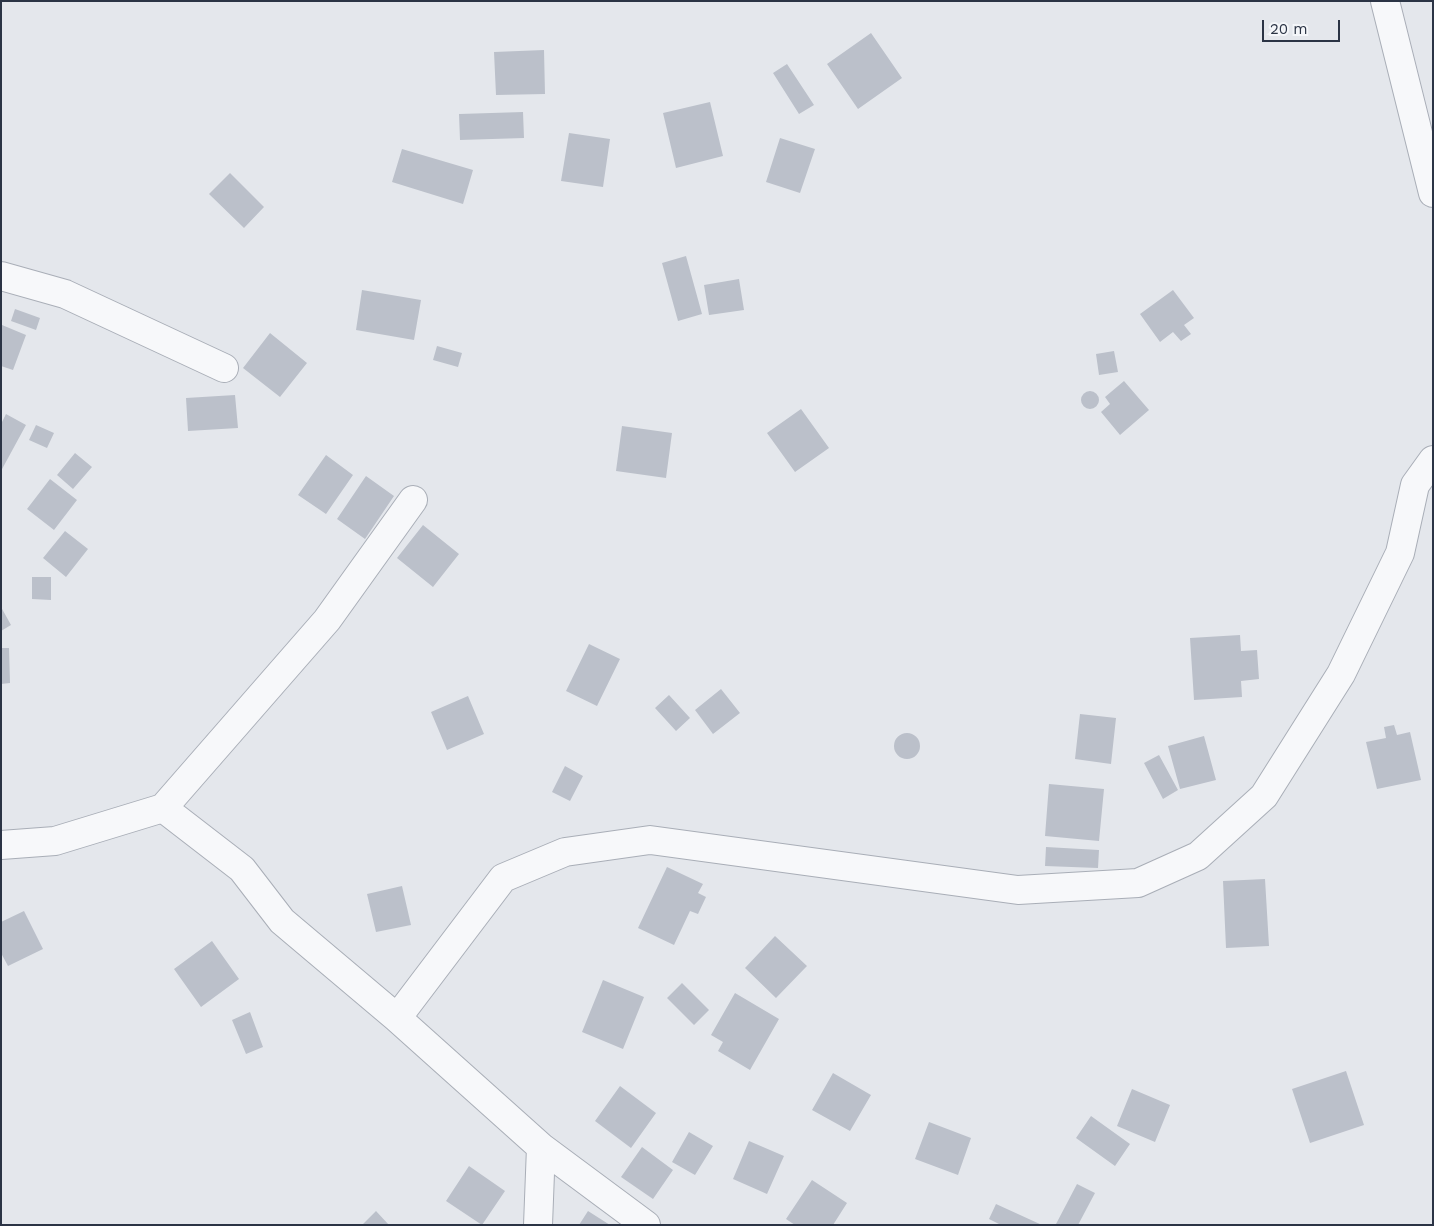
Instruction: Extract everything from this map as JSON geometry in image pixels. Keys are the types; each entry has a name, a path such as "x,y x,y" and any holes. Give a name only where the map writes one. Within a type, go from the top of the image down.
{"street":[{"path":"1385,1 1424,115 1433,194"},
{"path":"1,276 65,294 224,368"},
{"path":"397,1018 503,878 565,852 650,840 1018,890 1138,883 1198,856 1264,796 1341,674 1400,553 1415,485 1433,460"},
{"path":"1,846 55,841 163,808 327,620 413,500"},
{"path":"163,808 242,869 282,921 397,1018 541,1147 646,1225"},
{"path":"538,1225 541,1147"}],"building":[{"path":"871,33 902,78 858,109 827,64"},
{"path":"544,50 545,94 496,95 494,52"},
{"path":"787,64 814,105 799,114 773,73"},
{"path":"710,102 723,156 676,168 663,113"},
{"path":"523,112 524,138 460,140 459,114"},
{"path":"569,133 610,139 603,187 561,181"},
{"path":"780,138 815,149 800,193 766,182"},
{"path":"402,149 473,170 463,204 392,182"},
{"path":"230,173 264,207 244,228 209,194"},
{"path":"686,256 702,314 678,321 662,263"},
{"path":"739,279 744,310 709,315 704,285"},
{"path":"362,290 421,300 414,340 356,330"},
{"path":"1173,290 1194,318 1184,325 1191,334 1181,341 1173,332 1160,342 1140,314"},
{"path":"15,309 40,318 36,330 11,321"},
{"path":"2,325 26,335 13,370 1,366"},
{"path":"270,333 307,363 280,397 243,368"},
{"path":"437,346 462,353 458,367 433,360"},
{"path":"1114,351 1118,372 1099,375 1096,354"},
{"path":"1124,381 1149,410 1120,435 1101,412 1110,404 1105,397"},
{"path":"1086,391 1094,391 1099,396 1097,407 1086,409 1081,404 1081,396"},
{"path":"235,395 238,428 188,431 186,398"},
{"path":"801,409 829,448 795,472 767,433"},
{"path":"6,414 26,425 1,471 1,424"},
{"path":"36,425 54,433 47,448 29,440"},
{"path":"622,426 672,433 666,478 616,471"},
{"path":"75,453 92,467 73,489 57,475"},
{"path":"326,455 353,475 326,514 298,495"},
{"path":"366,476 394,496 365,539 337,519"},
{"path":"50,479 77,500 54,530 27,509"},
{"path":"423,525 459,554 433,587 397,558"},
{"path":"65,531 88,549 66,577 43,558"},
{"path":"32,577 51,577 51,600 32,599"},
{"path":"1,607 11,625 1,631"},
{"path":"1240,635 1241,651 1257,650 1259,679 1241,681 1242,697 1194,700 1190,638"},
{"path":"589,644 620,659 597,706 566,691"},
{"path":"1,648 9,648 10,683 1,684"},
{"path":"721,689 740,713 713,734 695,710"},
{"path":"669,695 690,718 676,731 655,708"},
{"path":"468,696 484,734 447,750 431,712"},
{"path":"1080,714 1116,718 1111,764 1075,759"},
{"path":"1394,725 1397,735 1410,732 1421,780 1377,789 1366,742 1386,738 1384,727"},
{"path":"907,733 916,737 920,746 916,755 907,759 898,755 894,746 898,737"},
{"path":"1204,736 1216,780 1180,789 1168,746"},
{"path":"1159,755 1178,790 1163,799 1144,763"},
{"path":"565,766 583,776 570,801 552,792"},
{"path":"1049,784 1104,789 1099,841 1045,836"},
{"path":"1046,847 1099,850 1098,868 1045,866"},
{"path":"667,867 703,884 698,893 706,897 698,914 690,911 674,945 638,928"},
{"path":"1265,879 1269,946 1226,948 1223,881"},
{"path":"402,886 411,925 376,932 367,894"},
{"path":"24,911 43,949 8,966 1,953 1,922"},
{"path":"775,936 807,966 776,998 745,968"},
{"path":"212,941 239,979 201,1007 174,969"},
{"path":"603,980 644,997 623,1049 582,1032"},
{"path":"682,983 709,1010 694,1025 667,998"},
{"path":"735,993 779,1019 750,1070 718,1051 723,1042 711,1035"},
{"path":"250,1012 263,1047 246,1054 232,1020"},
{"path":"1346,1071 1364,1125 1310,1143 1292,1089"},
{"path":"833,1073 871,1095 850,1131 812,1110"},
{"path":"620,1086 656,1113 631,1148 595,1121"},
{"path":"1132,1089 1170,1105 1155,1142 1117,1126"},
{"path":"1091,1116 1130,1144 1115,1166 1076,1138"},
{"path":"929,1122 971,1138 958,1175 915,1159"},
{"path":"689,1132 713,1146 695,1175 672,1162"},
{"path":"749,1141 784,1156 767,1194 733,1179"},
{"path":"642,1147 673,1170 653,1199 621,1177"},
{"path":"469,1166 505,1191 482,1225 446,1201"},
{"path":"812,1180 847,1203 833,1225 795,1225 786,1219"},
{"path":"1077,1184 1095,1193 1078,1225 1058,1225 1056,1224"},
{"path":"996,1204 1042,1225 1001,1225 989,1219"},
{"path":"376,1211 389,1225 362,1225"},
{"path":"588,1211 610,1225 579,1225"}]}
